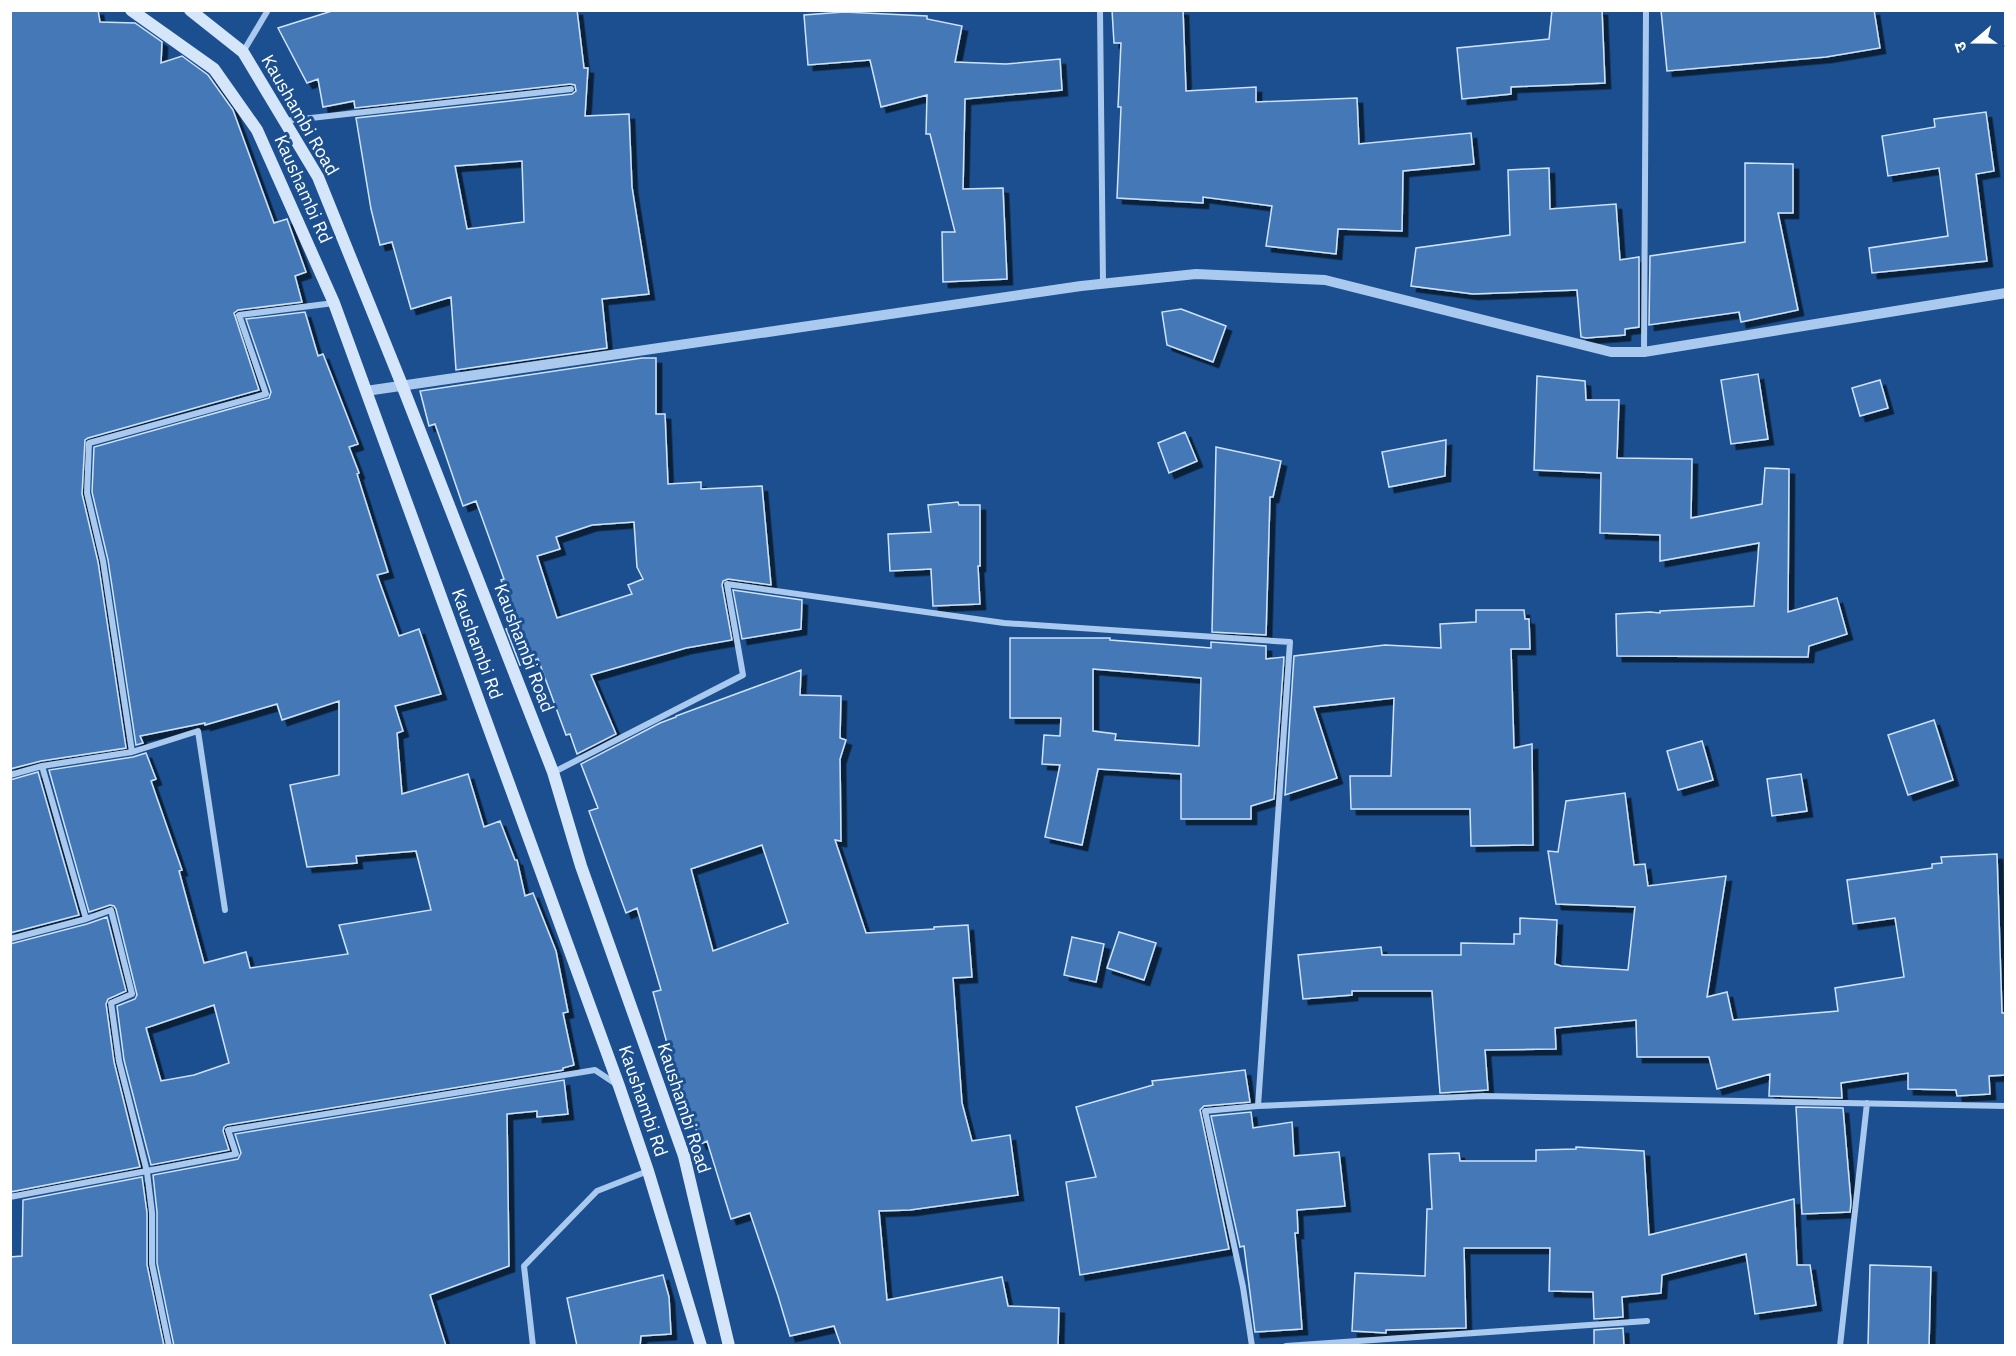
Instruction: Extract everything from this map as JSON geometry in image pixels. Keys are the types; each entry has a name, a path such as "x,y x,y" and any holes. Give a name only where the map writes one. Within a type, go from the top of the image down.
{"main road":[{"name":"Kaushambi Rd","path":"130,10 214,69 245,112 257,130 334,303 619,1086 648,1171 701,1346"},
{"name":"Kaushambi Road","path":"190,10 243,52 318,177 402,385 553,772 581,866 684,1156 729,1346"}],"street":[{"path":"243,52 268,10"},
{"path":"1100,10 1102,283"},
{"path":"1644,351 1646,10"},
{"path":"284,121 572,89"},
{"path":"366,391 1102,283 1196,274 1325,280 1611,352 1644,351 2006,293"},
{"path":"132,752 103,561 87,493 89,443 266,394 239,315 334,303"},
{"path":"553,772 743,675 727,584 1004,623 1290,642 1258,1106"},
{"path":"10,775 42,766 132,752 198,731 225,910"},
{"path":"42,766 86,919"},
{"path":"10,939 111,910 132,994 111,1003 119,1060 147,1172 152,1213 152,1264 169,1346"},
{"path":"10,1197 236,1154 228,1130 595,1070 619,1086"},
{"path":"1252,1346 1243,1287 1205,1111 1258,1106 1483,1095 2006,1106"},
{"path":"1840,1346 1867,1103"},
{"path":"533,1346 524,1266 597,1191 648,1171"},
{"path":"1286,1346 1647,1321"}],"building":[{"path":"10,10 98,10 100,22 135,23 162,42 161,63 182,56 208,75 233,110 274,223 287,219 306,272 295,276 302,302 238,310 234,313 259,390 85,440 82,494 98,562 126,748 41,761 10,769"},
{"path":"335,10 577,10 584,68 588,68 585,116 629,114 632,187 649,294 602,299 607,348 456,370 451,297 411,309 392,242 380,245 371,209 356,118 572,94 576,91 575,85 355,108 354,101 323,107 318,79 307,83 278,28","holes":["522,161 524,222 467,229 455,166"]},
{"path":"1112,10 1183,10 1186,91 1256,87 1256,102 1357,98 1359,144 1471,133 1474,164 1403,171 1402,231 1338,229 1336,254 1266,246 1272,206 1203,197 1203,203 1117,198 1121,43 1114,43"},
{"path":"1552,10 1602,10 1605,83 1511,87 1511,94 1462,99 1457,48 1549,39"},
{"path":"1661,10 1874,10 1880,48 1826,57 1667,71"},
{"path":"844,12 927,16 927,19 962,26 955,62 1006,64 1060,59 1062,90 965,99 963,189 1003,188 1007,279 943,282 942,232 955,232 930,134 926,134 927,95 881,107 870,60 808,65 804,15"},
{"path":"1986,112 1994,171 1976,174 1987,261 1872,273 1869,248 1948,236 1939,168 1888,176 1882,136 1935,127 1934,119"},
{"path":"1745,163 1793,164 1793,213 1778,213 1798,310 1741,322 1739,312 1649,325 1650,256 1745,242"},
{"path":"1549,168 1550,209 1616,204 1620,260 1639,257 1639,327 1625,329 1625,335 1581,337 1577,290 1473,294 1411,286 1416,248 1510,235 1508,170"},
{"path":"1181,309 1226,326 1213,362 1167,345 1162,312"},
{"path":"305,312 318,356 323,354 358,444 349,447 359,473 357,474 388,572 377,575 399,636 419,629 441,694 395,706 403,731 397,733 402,794 468,774 484,827 500,821 515,860 517,860 525,896 533,893 556,951 568,1012 563,1013 574,1065 563,1068 563,1070 227,1125 223,1131 229,1150 151,1165 124,1060 117,1006 135,999 137,995 116,909 110,905 89,912 49,770 146,753 156,779 151,781 182,870 179,871 204,963 246,952 250,968 348,954 339,925 431,910 416,851 356,856 357,863 307,867 290,785 339,775 339,701 282,720 277,704 205,725 205,723 140,736 143,743 136,745 108,560 92,492 94,447 269,398 271,392 246,319","holes":["214,1005 229,1063 194,1075 161,1081 146,1028"]},
{"path":"642,358 656,358 656,414 665,414 668,484 701,482 701,489 762,486 771,585 728,579 723,581 732,640 686,648 591,675 616,734 577,754 570,734 566,735 538,659 520,665 506,629 516,625 501,580 504,579 476,501 463,506 435,424 429,426 420,391","holes":["634,522 637,567 643,579 628,585 632,594 557,618 537,556 560,549 556,537 592,525"]},
{"path":"1758,374 1768,439 1731,444 1721,380"},
{"path":"1537,376 1585,381 1586,400 1619,400 1617,458 1692,459 1691,518 1762,504 1765,468 1789,469 1788,612 1837,598 1847,634 1809,646 1808,657 1617,656 1616,614 1754,606 1759,543 1660,561 1660,535 1600,533 1601,473 1534,470"},
{"path":"1880,380 1888,408 1860,416 1852,388"},
{"path":"1185,432 1197,461 1169,473 1158,443"},
{"path":"1446,440 1445,476 1389,487 1382,452"},
{"path":"1216,447 1281,461 1273,497 1270,497 1266,635 1212,632"},
{"path":"958,502 959,505 980,505 980,566 978,566 980,604 933,606 931,569 890,571 888,534 931,532 928,505"},
{"path":"733,590 802,600 801,629 742,639"},
{"path":"1476,610 1524,610 1525,619 1529,619 1530,649 1511,649 1514,748 1532,744 1533,845 1471,846 1470,809 1351,809 1350,776 1391,776 1394,698 1314,707 1337,778 1285,795 1294,656 1385,645 1441,648 1440,624 1476,622"},
{"path":"1010,638 1110,638 1110,640 1211,648 1211,642 1266,646 1266,659 1284,657 1274,799 1251,806 1251,819 1181,819 1181,774 1098,769 1082,845 1045,837 1060,765 1042,764 1044,735 1060,736 1061,718 1010,718","holes":["1093,669 1201,678 1199,746 1115,740 1116,734 1093,731"]},
{"path":"801,670 800,695 841,696 840,738 846,740 840,759 841,841 835,840 866,933 968,925 972,977 953,978 962,1103 972,1141 1010,1135 1018,1195 910,1210 879,1211 887,1300 1002,1277 1008,1306 1059,1308 1058,1346 841,1346 834,1326 790,1336 750,1213 731,1219 707,1141 701,1144 668,1047 653,992 661,990 637,908 626,913 589,811 598,808 581,764 676,716","holes":["762,845 788,923 713,951 691,869"]},
{"path":"1934,720 1953,780 1908,795 1888,735"},
{"path":"1702,741 1713,780 1678,790 1667,751"},
{"path":"38,772 79,915 10,933 10,780"},
{"path":"1801,774 1807,811 1772,816 1767,779"},
{"path":"1625,793 1634,865 1645,864 1648,886 1726,876 1707,997 1727,992 1733,1020 1838,1011 1835,988 1904,977 1895,918 1853,924 1847,880 1932,868 1932,864 1942,863 1941,857 1997,854 2002,1013 2006,1013 2006,1075 1989,1076 1990,1094 1957,1096 1956,1090 1908,1089 1908,1073 1841,1083 1842,1098 1769,1096 1770,1074 1717,1089 1709,1057 1637,1057 1636,1020 1555,1028 1556,1049 1485,1050 1488,1090 1440,1093 1432,991 1352,991 1352,995 1303,999 1298,955 1381,947 1382,955 1461,955 1461,943 1514,944 1514,934 1520,934 1520,918 1557,920 1555,964 1628,970 1635,907 1556,904 1548,851 1558,852 1566,801"},
{"path":"107,917 126,991 108,999 106,1004 114,1062 140,1167 10,1192 10,944"},
{"path":"1119,932 1156,943 1144,980 1107,968"},
{"path":"1072,937 1104,944 1096,982 1064,975"},
{"path":"1245,1070 1250,1102 1204,1106 1200,1110 1229,1249 1080,1275 1066,1182 1096,1177 1076,1107 1153,1085 1152,1081"},
{"path":"564,1080 568,1114 537,1117 537,1111 507,1114 509,1266 430,1295 446,1346 174,1346 157,1263 157,1212 153,1175 238,1159 241,1153 235,1134"},
{"path":"1796,1107 1843,1108 1850,1212 1802,1214"},
{"path":"1251,1112 1253,1128 1292,1122 1294,1156 1339,1152 1345,1206 1297,1210 1298,1233 1295,1233 1302,1329 1255,1332 1244,1246 1240,1247 1211,1116"},
{"path":"1576,1147 1644,1151 1649,1235 1794,1199 1797,1265 1810,1265 1816,1305 1755,1314 1746,1254 1662,1275 1661,1293 1622,1297 1623,1317 1594,1319 1593,1292 1549,1291 1550,1248 1464,1248 1466,1328 1386,1330 1386,1333 1352,1331 1355,1273 1425,1276 1427,1209 1432,1209 1429,1154 1459,1153 1460,1161 1536,1161 1536,1150 1576,1149"},
{"path":"142,1177 147,1213 147,1265 164,1346 10,1346 10,1257 22,1256 23,1200"},
{"path":"1870,1265 1931,1267 1929,1346 1868,1346"},
{"path":"663,1275 669,1297 671,1334 641,1336 640,1346 577,1346 567,1298"},
{"path":"1623,1328 1624,1346 1594,1346 1594,1330"}]}
